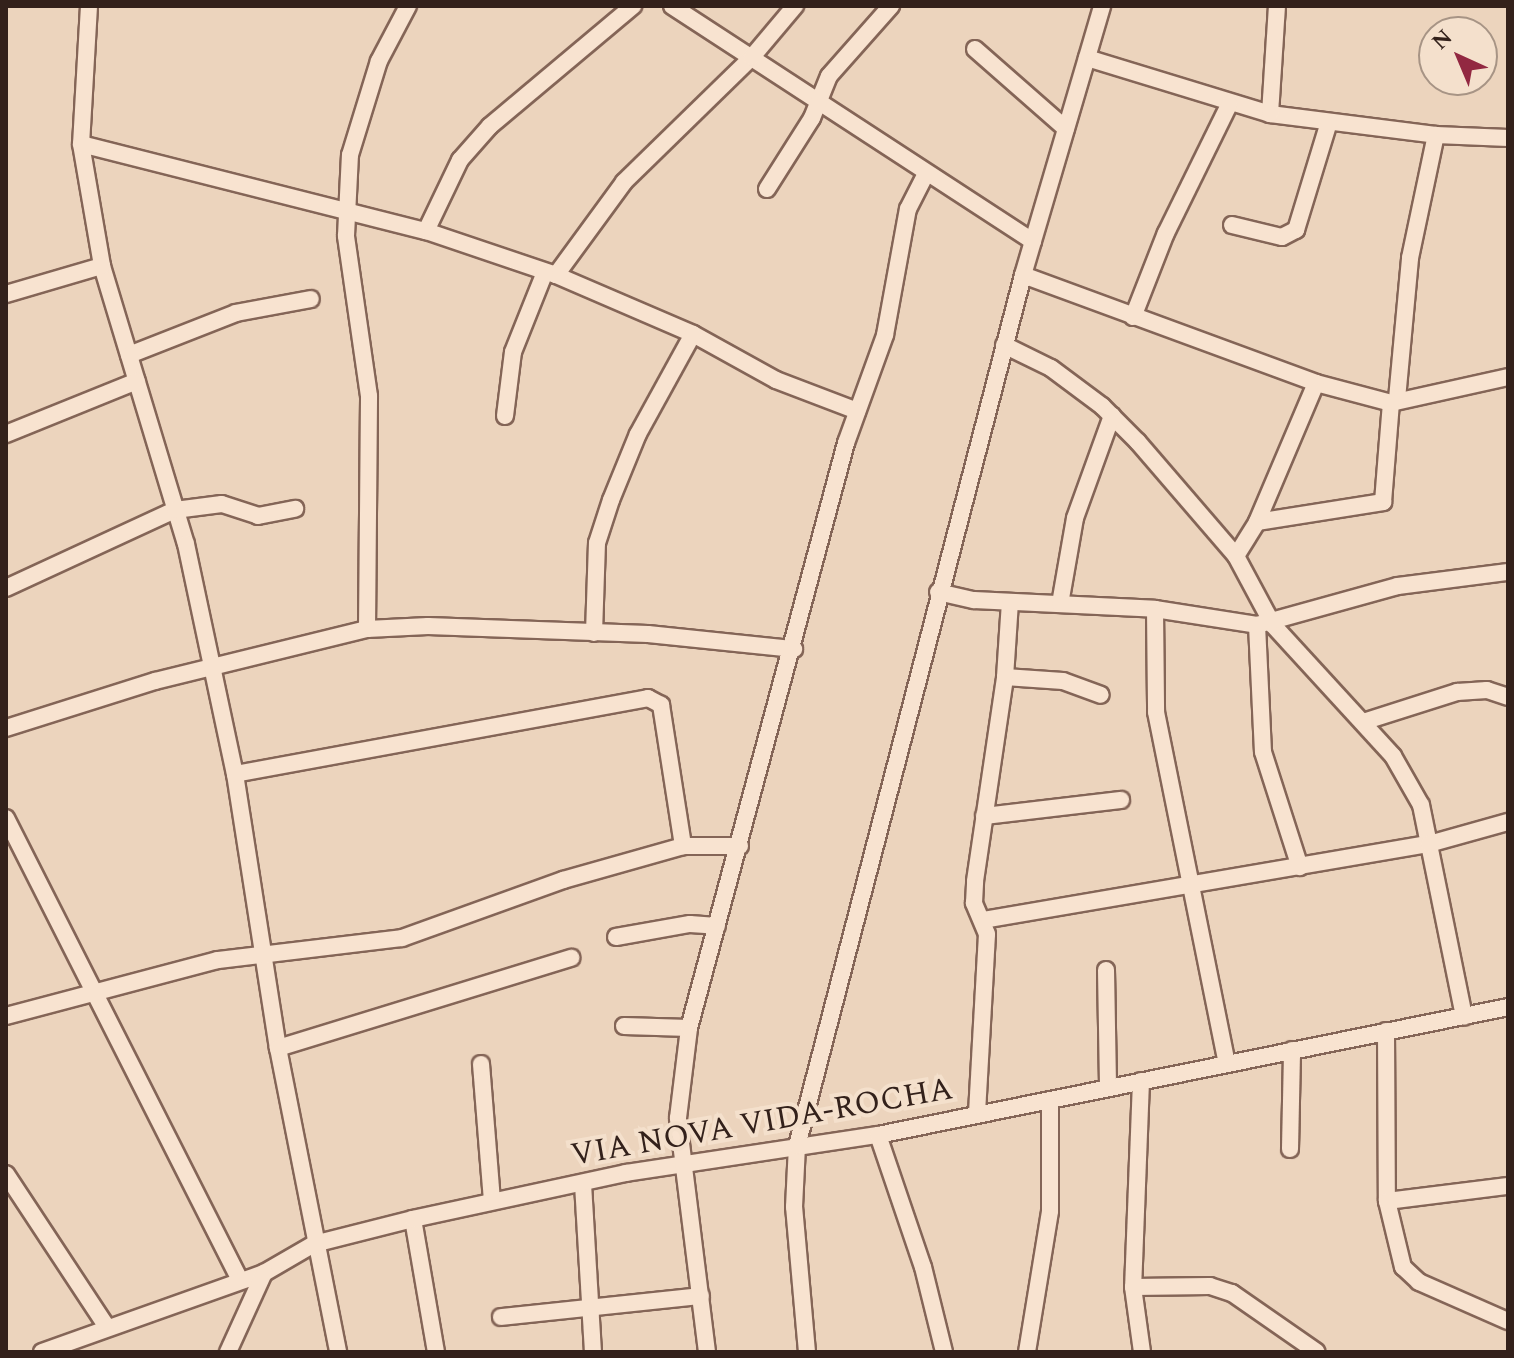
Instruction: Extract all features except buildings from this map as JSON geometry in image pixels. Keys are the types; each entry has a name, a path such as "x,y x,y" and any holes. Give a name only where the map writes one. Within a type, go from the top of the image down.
{"street":[{"path":"89,6 81,144 102,266 175,510 235,774 278,1048 314,1244 338,1352"},
{"path":"367,629 369,396 346,236 350,155 379,61 408,6"},
{"path":"426,231 460,160 490,126 633,6"},
{"path":"672,6 1033,241"},
{"path":"505,416 513,352 550,274 624,182 752,57 795,6"},
{"path":"767,189 812,118 816,98 840,60 891,6"},
{"path":"807,1352 794,1207 797,1146 1004,345 1102,6"},
{"path":"1270,114 1277,6"},
{"path":"975,49 1066,129"},
{"path":"1087,58 1229,105 1270,114 1436,135 1508,138"},
{"path":"1133,317 1166,233 1229,105"},
{"path":"1232,225 1282,237 1296,230 1329,122"},
{"path":"1257,522 1383,502 1410,258 1436,135"},
{"path":"81,144 426,231 550,274 693,334 776,380 857,411"},
{"path":"707,1352 677,1097 689,1028 794,649 810,571 857,411 885,335 908,209 926,174"},
{"path":"6,294 102,266"},
{"path":"1023,275 1316,383 1394,401 1508,377"},
{"path":"129,355 236,313 311,299"},
{"path":"594,633 597,543 611,500 638,434 693,334"},
{"path":"1004,345 1051,368 1112,416 1236,556 1265,625 1366,721 1407,777 1421,805 1464,1017"},
{"path":"6,434 137,381"},
{"path":"1236,556 1257,522 1316,383"},
{"path":"1060,604 1075,518 1112,416"},
{"path":"6,588 175,510 222,504 258,516 295,509"},
{"path":"938,592 1010,602 1155,609 1265,625 1398,586 1508,572"},
{"path":"977,1113 987,947 983,920 974,903 1005,677 1010,602"},
{"path":"1155,609 1156,712 1227,1064"},
{"path":"1265,625 1263,752 1300,867"},
{"path":"6,728 155,681 211,670 367,629 428,626 594,633 737,640 794,649"},
{"path":"1005,677 1063,681 1101,695"},
{"path":"1366,721 1457,692 1487,690 1508,697"},
{"path":"235,774 648,698 661,705 683,846"},
{"path":"984,816 1121,800"},
{"path":"6,818 240,1280"},
{"path":"983,920 1429,844 1508,822"},
{"path":"6,1016 92,990 218,960 402,938 563,880 683,846 740,846"},
{"path":"616,937 690,924 717,926"},
{"path":"278,1048 571,958"},
{"path":"1106,970 1108,1087"},
{"name":"VIA NOVA VIDA-ROCHA","path":"42,1352 264,1273 314,1244 413,1219 684,1164 878,1135 1508,1007"},
{"path":"624,1026 689,1028"},
{"path":"1386,1031 1387,1201 1398,1254 1410,1276 1508,1321"},
{"path":"1290,1149 1292,1050"},
{"path":"481,1064 492,1201"},
{"path":"1141,1081 1133,1287 1142,1352"},
{"path":"1027,1352 1050,1211 1050,1100"},
{"path":"878,1135 923,1267 944,1352"},
{"path":"6,1174 107,1327"},
{"path":"583,1184 595,1307 593,1352"},
{"path":"1387,1201 1508,1186"},
{"path":"413,1219 436,1352"},
{"path":"228,1352 264,1273"},
{"path":"1133,1287 1210,1286 1232,1293 1317,1352"},
{"path":"501,1317 701,1296"}]}
